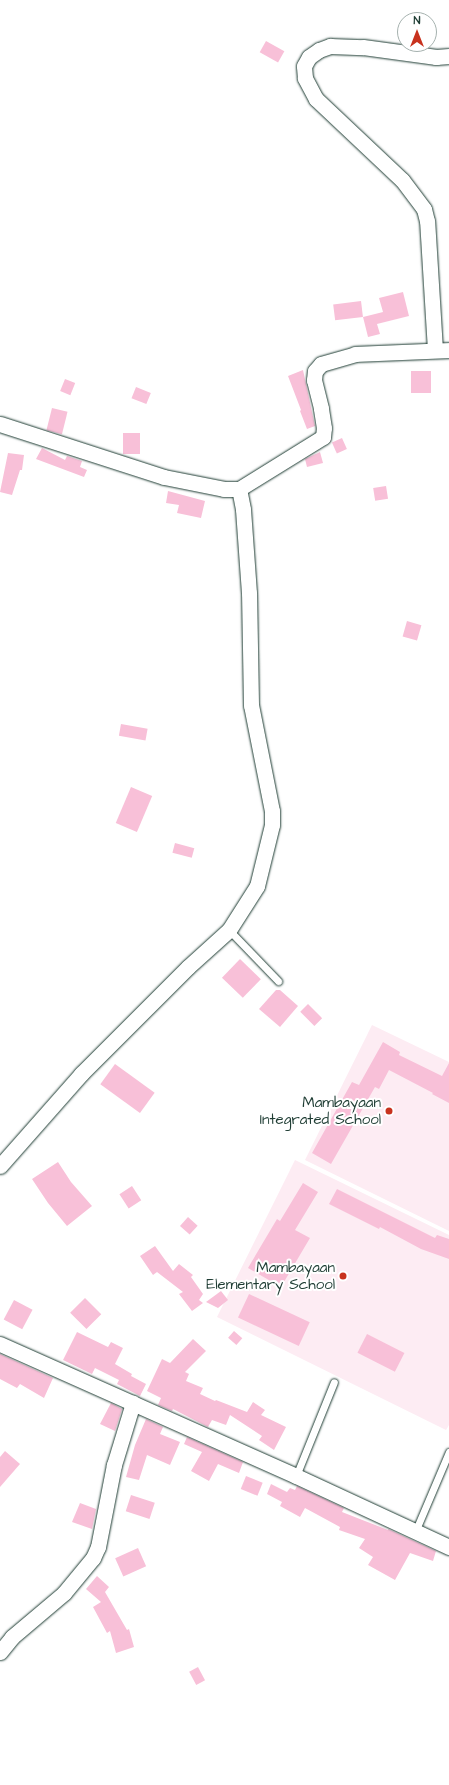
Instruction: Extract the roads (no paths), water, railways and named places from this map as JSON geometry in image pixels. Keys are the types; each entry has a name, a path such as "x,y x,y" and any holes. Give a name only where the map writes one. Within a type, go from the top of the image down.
{"street":[{"path":"0,424 164,477 224,489 239,489 323,437 324,428 321,408 314,380 315,372 321,364 355,354 442,350 427,222 424,209 402,180 316,98 305,78 304,66 309,57 319,50 330,46 363,47 436,57 449,56"},
{"path":"0,1166 81,1074 188,967 229,930 257,886 272,824 272,811 251,705 249,593 243,509 239,489"},
{"path":"0,1344 296,1476 449,1547"},
{"path":"0,1652 12,1637 64,1593 93,1558 98,1547 114,1465 132,1403"}],"lane":[{"path":"229,930 278,981"},
{"path":"296,1476 334,1382"},
{"path":"415,1532 449,1452"}],"place":[{"name":"Mambayaan Integrated School","path":"389,1111"},
{"name":"Mambayaan Elementary School","path":"343,1276"}]}
